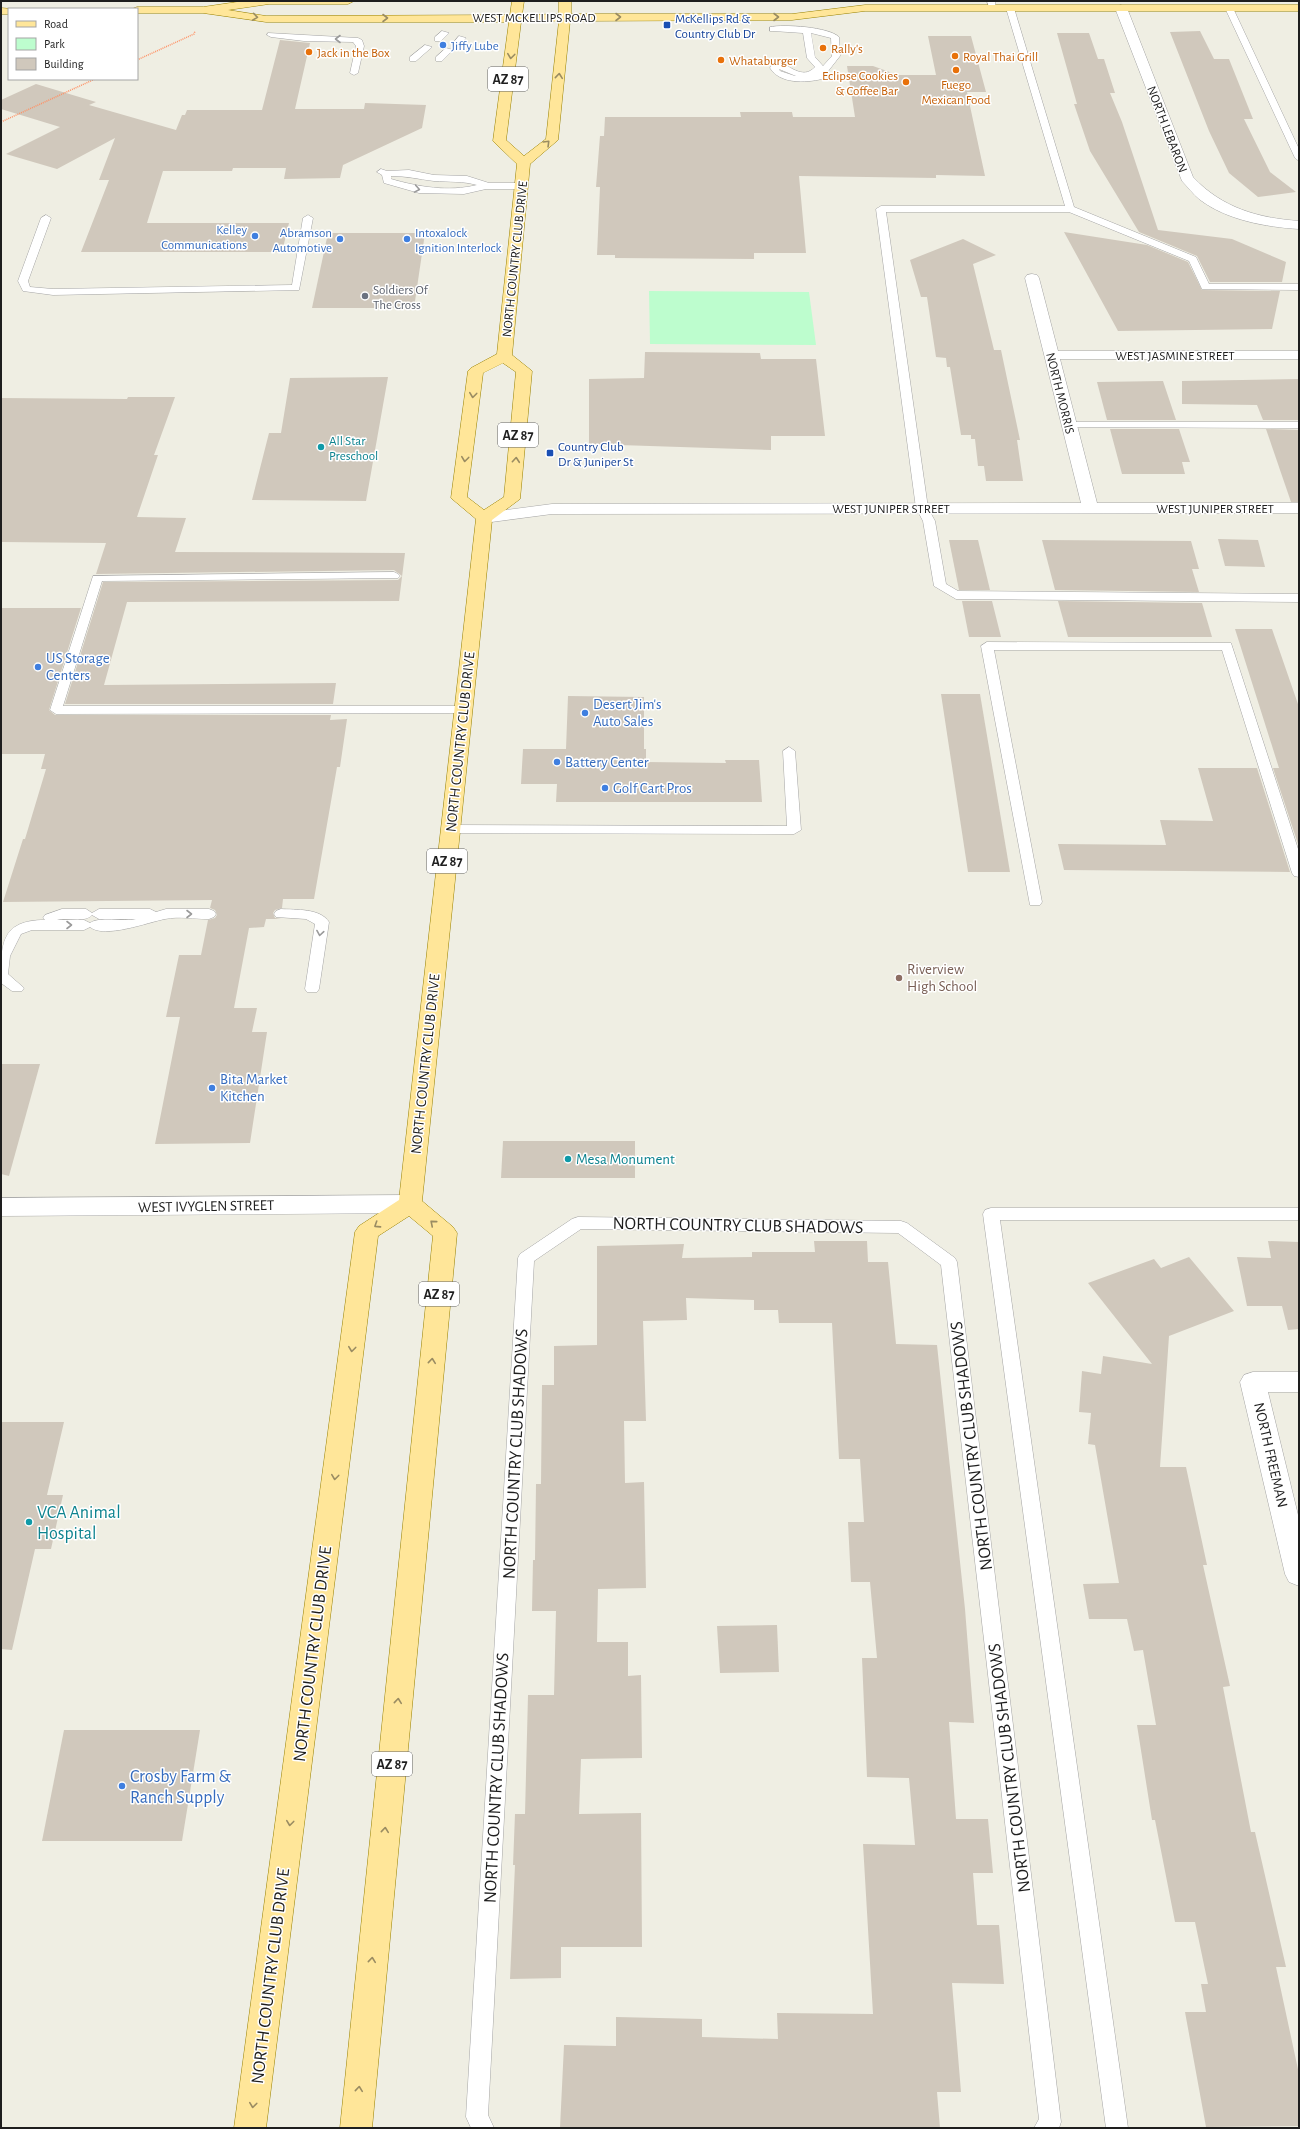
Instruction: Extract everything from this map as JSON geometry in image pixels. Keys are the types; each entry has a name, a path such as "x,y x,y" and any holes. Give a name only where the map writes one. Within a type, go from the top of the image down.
{"main road":[{"name":"WEST MCKELLIPS ROAD","path":"203,10 230,4 269,1 348,1"},
{"name":"NORTH COUNTRY CLUB DRIVE","path":"518,1 499,141 524,163"},
{"name":"NORTH COUNTRY CLUB DRIVE","path":"504,356 524,163 552,140 565,17 565,1"},
{"name":"WEST MCKELLIPS ROAD","path":"813,3 865,8"},
{"name":"WEST MCKELLIPS ROAD","path":"138,10 203,10 266,18 792,17 865,8 992,5 1010,8 1299,8"},
{"name":"NORTH COUNTRY CLUB DRIVE","path":"250,2128 367,1232 410,1204 484,518 512,499 524,371 504,356"},
{"name":"NORTH COUNTRY CLUB DRIVE","path":"484,518 459,498 476,371 504,356"},
{"name":"AZ 87","path":"356,2128 445,1234 410,1204"}],"street":[{"name":"NORTH LEBARON","path":"1121,8 1186,178 1206,198 1242,214 1286,224 1299,225"},
{"name":"NORTH MORRIS","path":"1032,278 1090,508"},
{"name":"WEST JASMINE STREET","path":"1051,355 1299,355"},
{"name":"WEST JUNIPER STREET","path":"484,518 552,509 1299,508"},
{"name":"WEST IVYGLEN STREET","path":"1,1207 410,1204"},
{"name":"NORTH FREEMAN","path":"1299,1382 1253,1382 1299,1574"}],"lane":[{"path":"1010,8 1070,209"},
{"path":"1228,8 1299,158"},
{"path":"773,28 830,34 835,37 836,56 824,73 819,77 794,79 778,73 774,68 776,63 789,72 798,74 809,74 818,71 820,67 811,58 807,32"},
{"path":"271,35 304,39 354,40 359,42 360,46 354,73"},
{"path":"413,59 428,47"},
{"path":"427,59 439,49"},
{"path":"438,59 449,50"},
{"path":"486,186 467,179 434,178 408,173 383,173 387,181 419,190 464,191 486,186 522,186"},
{"path":"1299,287 1205,287 1194,260 1070,209 880,209 922,508 929,521 940,586 956,595 1299,598"},
{"path":"46,218 23,281 26,289 53,292 296,288 308,218"},
{"path":"1069,425 1299,425"},
{"path":"394,576 97,578 56,710 463,710"},
{"path":"1035,902 988,646 1227,646 1299,873"},
{"path":"451,829 794,830 789,751"},
{"path":"18,988 1,976 2,956 15,931 30,925 91,919 130,925 166,914 209,914"},
{"path":"281,914 308,915 322,922 312,989"},
{"path":"1117,2128 991,1214 1299,1214"},
{"name":"NORTH COUNTRY CLUB SHADOWS","path":"482,2128 476,2117 526,1258 578,1223 901,1227 949,1262 1050,2122 1045,2128"}],"path":[{"path":"138,60 194,34 203,10"},
{"path":"1,122 93,80"}],"green space":[{"path":"649,291 809,292 816,345 650,344"}],"building":[{"path":"1200,31 1214,59 1229,59 1253,119 1244,119 1270,172 1296,192 1258,197 1229,173 1209,131 1170,32"},
{"path":"1057,33 1089,33 1098,59 1104,59 1115,93 1110,93 1122,122 1158,230 1232,239 1286,262 1282,282 1210,282 1197,256 1139,232 1090,151 1074,104 1077,104"},
{"path":"928,36 971,36 986,92 967,92 985,176 936,175 936,178 799,176 806,253 754,253 754,259 615,258 615,255 597,255 600,187 596,187 600,136 604,136 605,117 741,117 740,112 792,112 793,117 855,117 847,66 873,66 898,75 936,75"},
{"path":"280,40 310,43 295,109 364,109 365,103 426,105 422,128 343,165 340,178 284,179 286,168 233,168 232,171 163,171 147,223 289,223 282,252 81,252 109,180 99,180 115,138 57,169 6,154 60,127 1,109 1,100 36,84 96,102 89,105 176,130 182,115 185,115 187,110 262,110"},
{"path":"1064,232 1147,245 1188,262 1202,290 1280,291 1272,329 1118,331"},
{"path":"328,233 425,233 414,308 312,308"},
{"path":"963,239 996,255 973,264 994,350 1001,350 1020,440 1017,440 1023,481 986,481 984,466 978,466 975,439 971,439 971,435 961,435 950,367 947,367 946,358 936,357 927,297 921,297 910,260"},
{"path":"645,352 760,353 761,359 816,359 825,436 771,436 771,450 589,444 589,379 644,378"},
{"path":"388,377 366,501 252,500 269,433 281,433 290,378"},
{"path":"1299,379 1299,420 1263,420 1257,405 1182,404 1182,381"},
{"path":"1163,381 1176,420 1107,420 1097,382"},
{"path":"128,397 175,397 154,455 158,455 137,517 186,518 175,552 405,553 399,601 127,602 104,685 336,683 333,704 65,704 103,582 398,580 402,576 394,570 96,574 106,543 1,542 1,398 127,399"},
{"path":"1110,429 1179,429 1190,462 1182,462 1185,474 1122,474"},
{"path":"1266,429 1299,430 1299,502 1291,502"},
{"path":"1218,539 1258,540 1265,567 1225,566"},
{"path":"949,540 978,540 990,590 959,590"},
{"path":"1042,540 1191,541 1199,569 1192,569 1199,592 1055,590"},
{"path":"962,601 992,601 1001,637 969,637"},
{"path":"1058,601 1202,603 1212,637 1068,637"},
{"path":"1,608 81,608 49,710 55,715 331,715 330,720 347,719 340,767 337,767 314,899 283,899 282,908 275,910 273,913 275,918 281,919 266,919 264,927 249,928 234,1008 257,1008 252,1032 267,1032 250,1143 155,1144 180,1017 166,1017 179,955 201,955 208,920 215,918 217,915 215,910 210,908 212,900 3,902 23,839 25,839 46,769 41,769 45,754 1,754"},
{"path":"1235,629 1272,629 1299,707 1299,847 1273,768 1279,768"},
{"path":"941,694 980,694 1010,872 968,872"},
{"path":"568,696 644,697 644,749 646,749 646,762 726,763 725,760 759,760 762,802 556,802 557,784 521,784 523,749 566,749"},
{"path":"1198,768 1257,768 1290,872 1064,870 1058,844 1166,845 1160,820 1213,821"},
{"path":"1,1064 40,1064 9,1176 1,1174"},
{"name":"Mesa Monument","path":"503,1141 635,1141 635,1178 501,1178"},
{"path":"814,1241 867,1241 868,1262 888,1262 896,1344 937,1345 965,1609 974,1723 949,1722 956,1819 988,1819 993,1873 973,1873 977,1925 999,1925 1004,1984 952,1983 961,2092 937,2092 940,2128 560,2128 564,2045 616,2046 616,2017 702,2019 702,2037 778,2039 777,2013 873,2014 863,1844 915,1845 909,1778 867,1777 862,1658 877,1658 870,1582 851,1582 848,1522 864,1522 860,1459 839,1459 832,1323 779,1323 778,1310 754,1310 754,1300 686,1298 687,1320 643,1321 646,1421 624,1421 625,1483 644,1482 646,1588 598,1589 597,1642 628,1642 628,1676 641,1675 642,1758 581,1759 579,1814 641,1813 642,1947 561,1947 561,1978 510,1979 515,1865 513,1865 515,1814 525,1814 528,1695 554,1695 556,1611 532,1611 533,1560 535,1560 536,1484 541,1484 542,1385 554,1385 554,1346 597,1345 597,1246 684,1244 682,1258 752,1257 752,1252 815,1252"},
{"path":"1268,1241 1299,1242 1299,1329 1288,1330 1282,1306 1247,1306 1237,1257 1271,1258"},
{"path":"1189,1257 1234,1311 1169,1336 1160,1467 1186,1467 1207,1565 1203,1565 1230,1686 1223,1687 1251,1832 1255,1832 1286,1967 1276,1967 1299,2074 1299,2126 1206,2127 1185,2012 1206,2012 1201,1984 1208,1984 1195,1922 1175,1922 1155,1820 1152,1820 1137,1725 1156,1725 1143,1650 1134,1651 1127,1619 1089,1619 1083,1584 1119,1583 1095,1445 1088,1444 1091,1413 1079,1412 1082,1371 1101,1374 1103,1356 1152,1364 1088,1283 1154,1259 1161,1268"},
{"name":"VCA Animal Hospital","path":"1,1422 64,1422 47,1495 63,1495 51,1549 35,1549 12,1650 1,1649"},
{"path":"777,1625 779,1672 720,1673 717,1626"},
{"name":"Crosby Farm & Ranch Supply","path":"64,1730 200,1730 182,1841 42,1841"}],"place":[{"name":"McKellips Rd & Country Club Dr","path":"667,25"},
{"name":"Jiffy Lube","path":"443,45"},
{"name":"Rally's","path":"823,48"},
{"name":"Jack in the Box","path":"309,52"},
{"name":"Royal Thai Grill","path":"955,56"},
{"name":"Whataburger","path":"721,60"},
{"name":"Fuego Mexican Food","path":"956,70"},
{"name":"Eclipse Cookies & Coffee Bar","path":"906,82"},
{"name":"Kelley Communications","path":"255,236"},
{"name":"Abramson Automotive","path":"340,239"},
{"name":"Intoxalock Ignition Interlock","path":"407,239"},
{"name":"Soldiers Of The Cross","path":"365,296"},
{"name":"All Star Preschool","path":"321,447"},
{"name":"Country Club Dr & Juniper St","path":"550,453"},
{"name":"US Storage Centers","path":"38,667"},
{"name":"Desert Jim's Auto Sales","path":"585,713"},
{"name":"Battery Center","path":"557,762"},
{"name":"Golf Cart Pros","path":"605,788"},
{"name":"Riverview High School","path":"899,978"},
{"name":"Bita Market Kitchen","path":"212,1088"},
{"name":"Mesa Monument","path":"568,1159"},
{"name":"VCA Animal Hospital","path":"29,1522"},
{"name":"Crosby Farm & Ranch Supply","path":"122,1786"}]}
